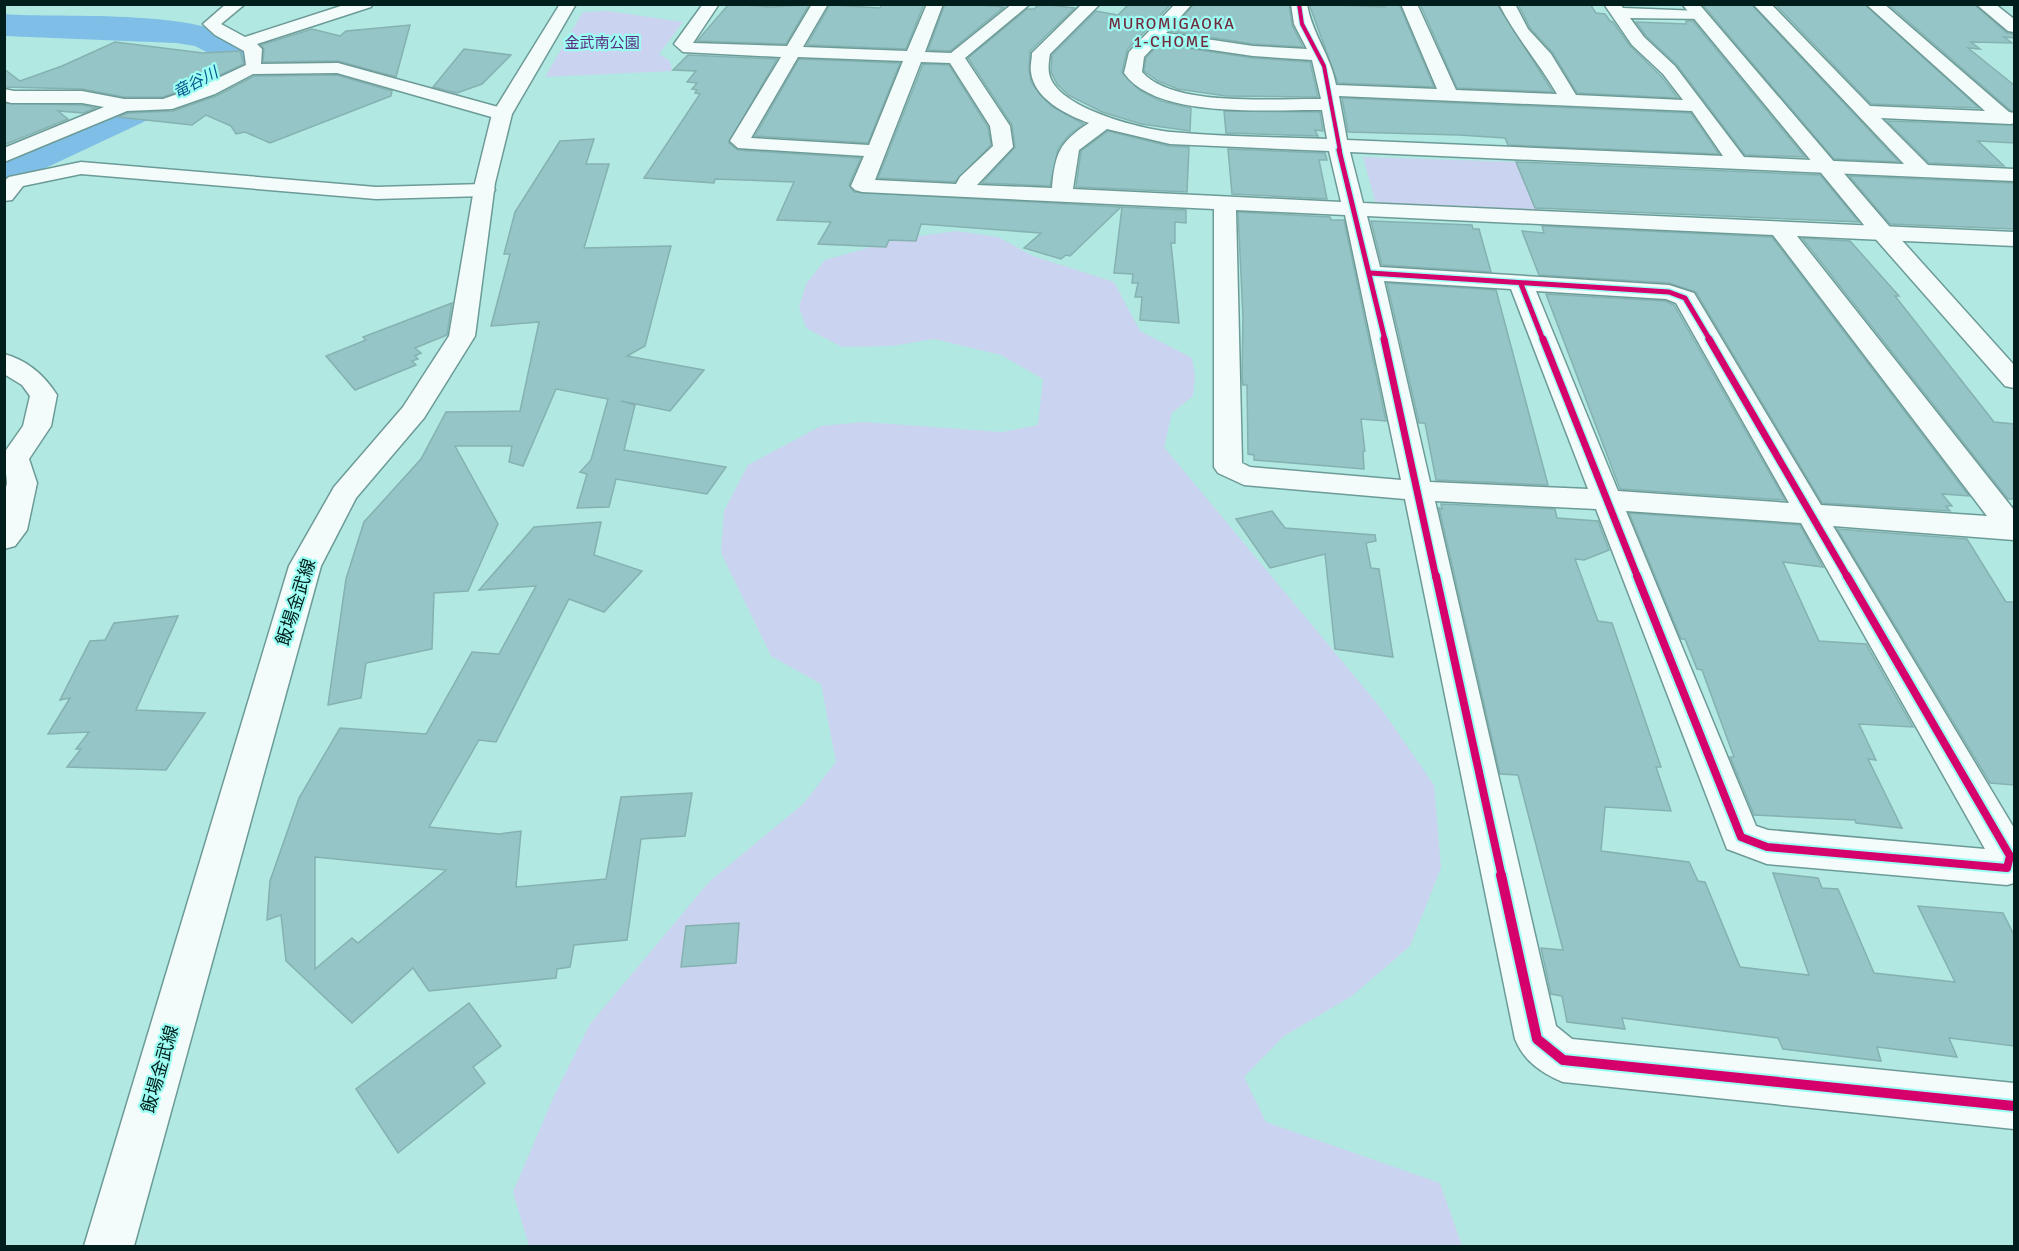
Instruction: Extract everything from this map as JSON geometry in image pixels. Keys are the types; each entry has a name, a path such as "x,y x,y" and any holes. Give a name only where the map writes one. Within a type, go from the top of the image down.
{"street":[{"path":"237,4 212,24 217,31 246,42 253,49 253,64 250,69"},
{"path":"246,42 365,4"},
{"name":"飯場金武線","path":"110,1246 304,566 344,494 414,412 462,336 484,190 502,114 568,4"},
{"path":"711,4 682,44 689,48 956,58"},
{"path":"820,4 740,141 745,144 876,151"},
{"path":"935,4 862,186 2014,238"},
{"path":"956,58 965,46 1005,20 1022,4"},
{"path":"1092,4 1041,53 1038,63 1039,73 1053,95 1072,109 1104,122 1170,138 1829,169 2014,175"},
{"path":"1184,4 1135,56 1132,73 1146,86 1178,97 1208,101 1449,96 1698,106"},
{"path":"1299,4 1302,24 1316,55 1324,66 1338,145 1370,273 1537,1039 1563,1060 2014,1106"},
{"path":"1409,4 1449,96"},
{"path":"1507,4 1521,31 1545,58 1570,100"},
{"path":"1761,4 1922,171"},
{"path":"1874,4 2009,118"},
{"path":"1984,4 2014,27"},
{"path":"1615,9 1695,10 1881,231 2014,380"},
{"path":"1615,9 1638,41 1669,70 1698,106 1739,164"},
{"path":"1155,36 1253,51 1316,55"},
{"path":"956,58 1000,126 1003,147 967,181 965,190"},
{"path":"4,94 11,97 82,97 123,105 165,105 208,90 250,69 338,68 502,114"},
{"path":"4,156 123,105"},
{"path":"1863,111 2009,118"},
{"path":"1062,194 1066,152 1075,140 1104,122"},
{"path":"4,195 16,182 81,168 376,193 484,190"},
{"path":"1226,201 1228,467 1244,476 1417,491 1606,500 2014,529"},
{"path":"1779,227 2014,529"},
{"path":"1370,273 1669,292 1684,298 2010,856 2007,868 1767,847 1741,837 1521,284"},
{"path":"4,362 31,379 44,395 37,426 15,459 21,483 12,530 4,539"}],"green space":[{"name":"金武南公園","path":"608,11 683,22 659,54 670,61 672,71 545,77 583,12"},
{"path":"1363,157 1516,162 1540,211 1376,205"},
{"path":"956,231 998,237 1033,256 1114,282 1140,331 1192,358 1195,375 1193,396 1172,413 1164,447 1380,707 1434,785 1441,868 1410,946 1352,996 1284,1036 1244,1077 1266,1122 1440,1183 1462,1246 529,1246 513,1192 554,1096 590,1024 709,882 803,804 836,762 821,684 771,656 721,553 724,511 748,465 821,426 863,422 1002,432 1038,425 1043,379 1001,355 934,339 892,346 842,347 806,328 799,307 806,284 825,260 899,239"}],"building":[{"path":"729,4 770,7 809,5 786,44 697,41"},
{"path":"882,4 924,4 906,49 807,45 830,5 880,8"},
{"path":"945,4 1004,7 950,51 928,50"},
{"path":"1040,4 1075,8 1030,51 1031,82 1051,106 1084,124 1069,135 1058,149 1050,186 982,183 1015,147 1012,125 968,58 1027,9 1034,9"},
{"path":"1129,4 1171,4 1127,50 1122,72 1139,90 1161,101 1191,108 1190,131 1141,124 1102,112 1068,95 1057,84 1051,72 1052,55 1096,11 1118,15"},
{"path":"1194,4 1289,4 1292,25 1303,47 1253,44 1170,31"},
{"path":"1309,4 1385,7 1385,4 1399,4 1434,87 1338,83"},
{"path":"1420,4 1497,4 1553,92 1457,88"},
{"path":"1518,4 1590,4 1596,13 1605,14 1613,22 1630,46 1661,76 1678,98 1577,93 1553,53 1530,28"},
{"path":"1702,4 1751,4 1899,162 1834,159"},
{"path":"1775,4 1864,4 1979,108 1871,104"},
{"path":"1888,4 1974,4 2007,33 2014,34 2014,38 2004,37 2012,43 1971,42 1980,49 1968,48 2014,85 2014,111 2010,110"},
{"path":"1686,21 1693,21 1805,157 1745,155 1677,65 1646,36 1636,22 1686,24"},
{"path":"410,25 396,77 338,61 263,62 264,49 261,45 312,29 340,36 346,31"},
{"path":"115,42 203,53 240,51 244,64 200,84 163,97 124,97 82,89 4,87 4,69 20,81 62,66"},
{"path":"1159,44 1253,58 1310,62 1318,97 1226,96 1178,89 1158,81 1144,71 1146,58"},
{"path":"464,49 511,55 482,84 457,93 433,87"},
{"path":"688,55 777,59 729,143 738,150 861,158 849,185 854,192 1121,207 1070,256 1066,255 1061,259 1024,248 1041,233 921,224 916,241 889,240 886,247 818,244 831,222 777,220 794,182 715,179 714,183 644,178 700,94 695,93 697,90 692,89 697,83 687,82 696,71 673,70"},
{"path":"799,59 900,63 868,143 755,136"},
{"path":"923,64 949,65 988,127 991,145 955,182 878,178"},
{"path":"337,75 392,91 391,96 270,143 245,132 236,134 231,126 206,115 192,125 118,117 128,113 173,111 216,96 254,76"},
{"path":"1342,98 1691,113 1719,154 1508,145 1505,138 1459,135 1348,132"},
{"path":"4,103 82,105 96,108 83,113 58,111 68,119 4,145"},
{"path":"1224,111 1320,112 1323,131 1315,130 1318,136 1226,133"},
{"path":"1887,121 2014,125 2014,143 1978,141 2004,166 1929,163"},
{"path":"1108,131 1169,146 1189,147 1187,192 1076,187 1081,151"},
{"path":"594,139 586,164 609,164 584,248 671,246 645,346 627,356 704,370 670,411 621,401 635,405 624,450 726,467 707,494 616,479 609,507 577,508 587,474 580,472 591,460 608,399 556,389 523,466 509,462 512,446 455,446 498,524 468,591 434,593 432,649 366,663 361,698 328,705 346,579 364,522 421,459 446,412 520,411 539,322 491,326 510,254 504,254 515,212 560,141"},
{"path":"1228,149 1325,153 1327,160 1319,160 1327,199 1232,194"},
{"path":"1516,162 1820,175 1859,222 1535,208"},
{"path":"1849,176 2014,183 2014,229 1890,224"},
{"path":"1122,207 1186,210 1186,223 1175,222 1175,243 1171,243 1179,323 1140,320 1142,297 1135,297 1138,283 1132,283 1133,274 1114,273"},
{"path":"1238,212 1330,217 1331,220 1344,220 1386,421 1361,419 1365,451 1363,451 1364,469 1254,460 1254,455 1248,454 1247,385 1243,385 1242,378 1243,317"},
{"path":"1371,221 1472,225 1473,229 1479,229 1491,272 1382,265"},
{"path":"1542,226 1772,237 1969,496 1942,494 1952,506 1946,506 1950,511 1822,503 1696,292 1669,283 1539,275 1522,231 1544,233"},
{"path":"1802,238 1850,241 1899,296 1895,296 1994,422 2014,424 2014,499 2008,499"},
{"path":"1387,283 1496,290 1548,485 1436,480 1425,423 1419,423"},
{"path":"1546,294 1665,301 1674,305 1785,500 1620,489"},
{"path":"452,303 447,335 415,348 421,353 415,356 418,359 412,361 416,365 355,390 326,356 366,340 363,337"},
{"path":"1441,504 1555,509 1557,518 1598,521 1609,550 1584,560 1575,559 1598,621 1612,623 1661,767 1656,767 1671,811 1605,807 1601,851 1689,862 1698,881 1705,882 1740,967 1809,975 1773,873 1818,878 1822,888 1838,889 1874,973 1955,982 1918,906 2003,913 2014,935 2014,1046 1949,1038 1957,1057 1877,1047 1881,1061 1783,1049 1778,1038 1622,1018 1625,1029 1567,1022 1562,996 1551,994 1541,948 1563,950 1518,775 1500,774 1439,508 1442,509"},
{"path":"1272,511 1285,528 1375,535 1376,541 1366,543 1371,568 1379,569 1393,657 1335,649 1325,554 1270,568 1236,519"},
{"path":"1629,513 1800,525 1823,567 1783,562 1819,641 1866,644 1913,727 1859,724 1876,760 1868,759 1902,828 1856,823 1855,820 1754,815 1730,757 1734,757 1702,670 1697,669 1685,639 1681,639"},
{"path":"601,522 594,555 642,571 604,612 569,599 496,742 479,740 429,827 499,834 521,831 516,887 606,879 621,797 692,793 685,836 641,839 627,940 574,945 570,967 557,969 556,978 429,991 413,968 352,1023 286,961 281,915 267,920 270,881 299,798 340,728 426,734 472,652 499,654 536,586 479,590 534,527","holes":["315,857 446,870 358,943 352,938 315,969"]},
{"path":"1837,529 1967,539 2006,602 2014,602 2014,785 1990,783"},
{"path":"178,616 136,710 205,713 166,770 67,767 81,749 76,749 89,732 48,734 70,698 60,700 90,641 105,640 114,623"},
{"path":"739,923 736,963 681,967 686,926"},
{"path":"469,1003 501,1046 473,1067 485,1083 398,1153 356,1089"}],"waterway":[{"name":"竜谷川","path":"4,25 176,32 204,37 233,52 219,72 4,171"}],"cycle path":[{"path":"1299,4 1302,24 1324,66 1338,145 1370,273 1537,1039 1563,1060 2014,1106"},
{"path":"1370,273 1669,292 1685,298 2010,856 2007,868 1767,847 1741,837 1521,284"}],"district":[{"name":"MUROMIGAOKA 1-CHOME","path":"1172,32"}]}
